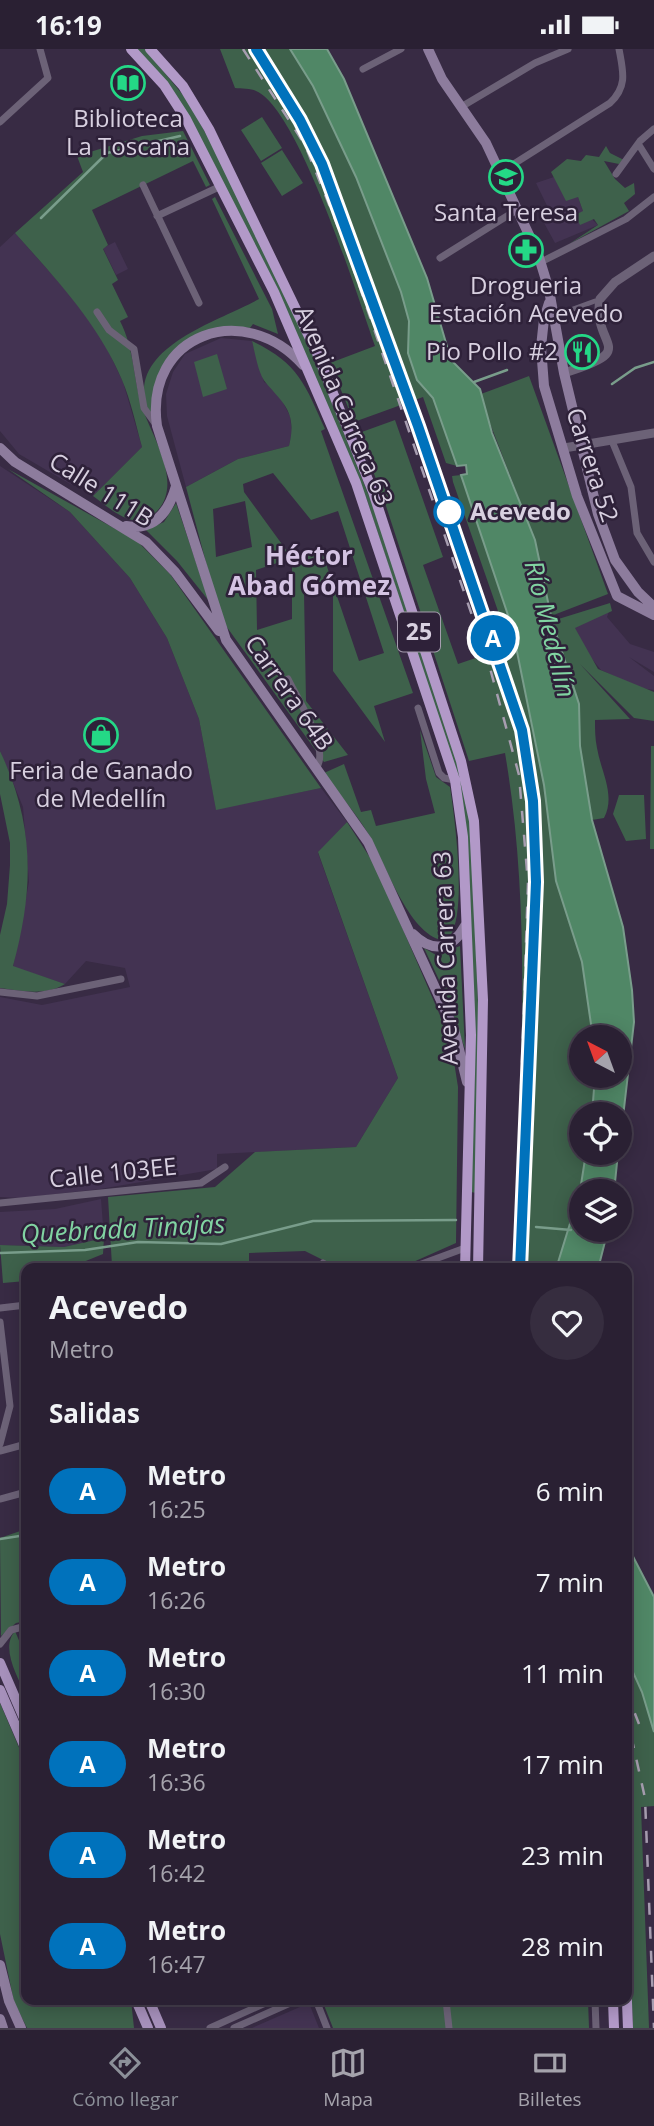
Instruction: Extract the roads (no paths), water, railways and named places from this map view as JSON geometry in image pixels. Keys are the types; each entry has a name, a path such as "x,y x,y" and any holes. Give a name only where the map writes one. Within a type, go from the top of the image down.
{"highway":[{"name":"Avenida Carrera 63","path":"131,49 172,96 270,284 356,483 455,780 461,808 471,1035 465,1263"},
{"name":"Avenida Carrera 63","path":"150,49 178,80 209,129 316,351 373,492 461,761 475,833 483,1000 478,1263"},
{"path":"613,2005 614,2028"},
{"path":"627,2005 628,2028"}],"main road":[{"name":"Carrera 52","path":"428,49 501,171 541,262 564,373 606,537 615,561 654,607"},
{"name":"Carrera 52","path":"550,302 544,319 540,367 577,496 611,587 625,603"},
{"name":"Carrera 64B","path":"308,370 288,351 267,338 238,330 207,334 182,348 160,379 155,407 158,426 226,640 368,842 454,1029 470,1096"},
{"path":"555,417 574,414"},
{"name":"Calle 111B","path":"0,448 15,462 122,525 164,559 226,640"},
{"path":"122,525 144,526 159,519 170,505 176,485"},
{"path":"638,591 625,603 654,615"},
{"name":"Carrera 64B","path":"409,928 419,940 437,948 455,941 465,926"},
{"path":"0,1663 21,1711"},
{"path":"0,1690 21,1738"},
{"path":"0,1965 9,2001 21,2028"},
{"path":"138,2005 148,2028"},
{"path":"151,2005 161,2028"},
{"path":"0,2019 3,2028"}],"street":[{"path":"0,122 48,78 40,49"},
{"path":"363,69 401,49"},
{"path":"461,107 535,63 568,49"},
{"path":"501,171 619,95 624,82 619,49"},
{"path":"615,174 654,129"},
{"path":"639,145 654,169"},
{"path":"142,185 200,303"},
{"path":"158,216 221,186"},
{"path":"541,262 626,219 654,197"},
{"path":"440,258 518,209"},
{"path":"564,373 598,363 608,350 600,315 600,299 615,282 654,256"},
{"path":"554,316 595,301"},
{"path":"97,312 109,330 134,349 144,408 158,426"},
{"path":"564,448 654,433"},
{"path":"612,441 631,487 637,533 654,562"},
{"path":"0,455 15,462"},
{"path":"288,679 321,749 322,756 316,768"},
{"path":"418,708 439,773 448,780 455,780"},
{"path":"0,992 37,996 121,979"},
{"name":"Calle 103EE","path":"0,1203 201,1183 225,1167"},
{"path":"424,1263 465,1248"},
{"path":"0,1308 21,1306"},
{"path":"0,1322 9,1382 8,1415 0,1444"},
{"path":"0,1383 9,1382"},
{"path":"0,1451 21,1445"},
{"path":"0,1499 21,1493"},
{"path":"0,1644 11,1630 21,1627"},
{"path":"210,2028 261,2005"},
{"path":"234,2028 286,2005"},
{"path":"318,2005 327,2028"},
{"path":"447,2005 449,2028"},
{"path":"595,2005 596,2028"}],"water":[{"name":"Río Medellín","path":"290,49 327,49 344,79 427,278 451,360 480,389 492,433 535,540 552,621 579,704 580,746 592,820 623,927 632,990 634,1022 632,1039 632,1025 591,1025 582,962 556,881 544,785 512,627 461,475 467,474 466,465 457,466 433,398 417,380 408,353 409,321 401,292 356,177 313,86"},
{"path":"594,1089 626,1089 625,1102 593,1102"},
{"path":"584,1165 617,1165 615,1179 582,1179"},
{"path":"569,1227 569,1242 605,1242 600,1263 558,1263"},
{"path":"632,1555 654,1597 654,1732 632,1670"}],"waterway":[{"path":"41,218 107,153 180,136"},
{"path":"612,384 635,368 654,362"},
{"path":"474,382 507,370"},
{"name":"Quebrada Tinajas","path":"0,1253 85,1250 138,1242 221,1244 313,1221 456,1220"},
{"name":"Quebrada Tinajas","path":"536,1227 569,1230"},
{"path":"0,1539 21,1536"}],"railway":[{"path":"243,49 305,145 345,244 490,668 519,775 528,883 515,1263"},
{"path":"256,49 291,104"},
{"path":"435,472 500,656 513,702 531,797 534,846"},
{"path":"632,1706 639,1724"},
{"path":"632,1740 645,1798 654,2028"}],"metro line":[{"name":"A","path":"256,49 278,81 322,164 418,426 511,690 522,730 533,801 536,882 520,1263"}],"place":[{"name":"Biblioteca La Toscana","path":"128,83"},
{"name":"Santa Teresa","path":"506,177"},
{"name":"Drogueria Estación Acevedo","path":"526,250"},
{"name":"Pio Pollo #2","path":"582,352"},
{"name":"Acevedo","path":"449,512"},
{"name":"Feria de Ganado de Medellín","path":"101,735"}],"district":[{"name":"Héctor Abad Gómez","path":"309,570"}]}
